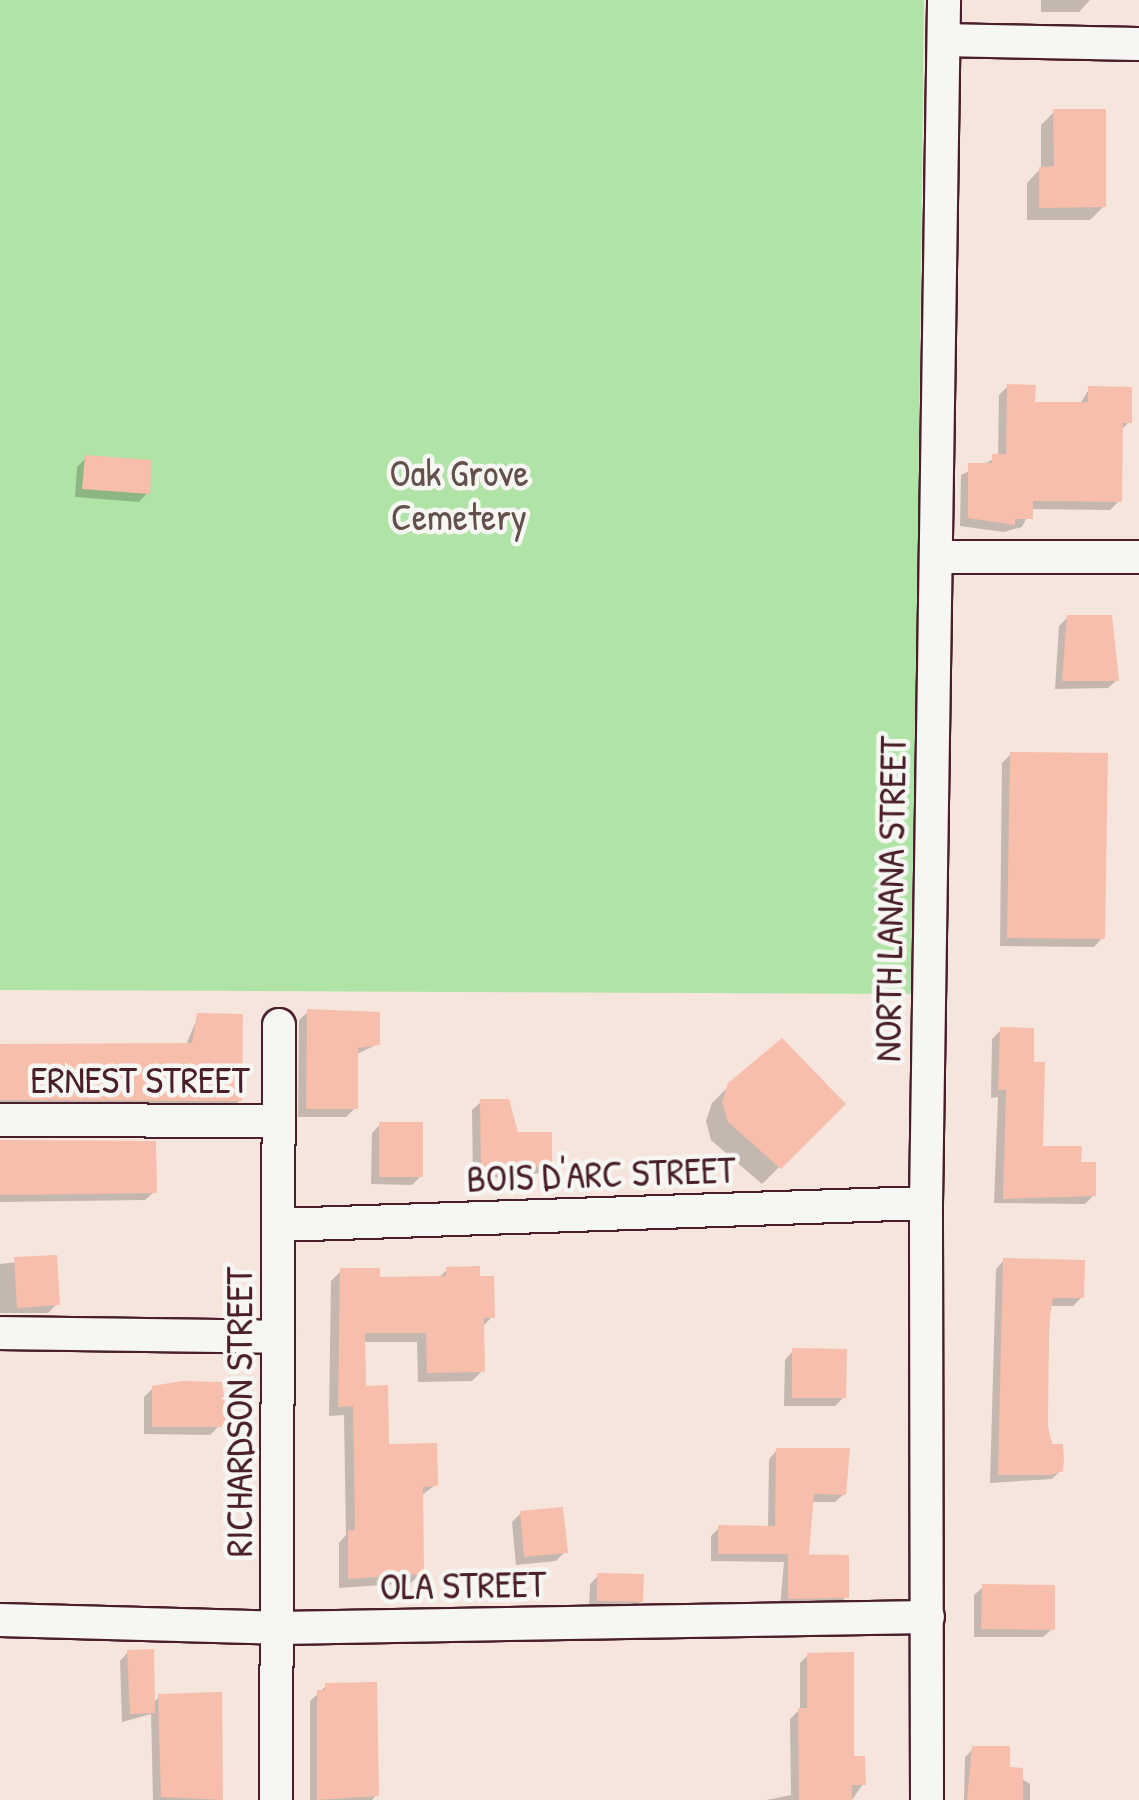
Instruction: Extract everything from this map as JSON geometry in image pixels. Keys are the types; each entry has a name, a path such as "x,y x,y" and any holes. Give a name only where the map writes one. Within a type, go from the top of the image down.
{"street":[{"name":"NORTH LANANA STREET","path":"927,1800 926,1203 944,0"},
{"path":"944,40 1139,44"},
{"path":"936,557 1139,557"},
{"name":"RICHARDSON STREET","path":"276,1800 279,1024"},
{"name":"ERNEST STREET","path":"0,1120 279,1121"},
{"name":"BOIS D'ARC STREET","path":"279,1226 926,1203"},
{"path":"0,1333 278,1337"},
{"name":"OLA STREET","path":"0,1620 278,1628 928,1618"}],"green space":[{"name":"Oak Grove Cemetery","path":"0,0 924,0 913,994 0,990"}],"building":[{"path":"1053,109 1106,109 1106,207 1039,208 1039,167 1054,166"},
{"path":"1007,384 1036,385 1035,402 1088,402 1088,386 1132,387 1132,423 1123,423 1122,502 1033,501 1033,519 1015,519 1015,525 968,518 968,463 992,463 992,454 1006,454"},
{"path":"85,455 152,460 150,494 82,489"},
{"path":"1067,615 1112,615 1119,681 1062,681"},
{"path":"1010,752 1108,753 1105,939 1007,938"},
{"path":"307,1009 380,1012 380,1045 358,1048 358,1109 306,1109"},
{"path":"197,1013 243,1014 242,1101 0,1100 0,1044 192,1043"},
{"path":"1000,1027 1034,1028 1034,1062 1045,1062 1043,1146 1082,1146 1081,1162 1096,1162 1096,1196 1003,1199 1006,1090 998,1090"},
{"path":"782,1038 846,1104 781,1169 728,1122 722,1102 728,1083"},
{"path":"480,1099 509,1099 518,1132 552,1132 552,1165 481,1173"},
{"path":"379,1122 423,1122 423,1177 379,1177"},
{"path":"0,1140 156,1141 157,1193 0,1195"},
{"path":"57,1255 60,1305 17,1308 14,1257"},
{"path":"1003,1258 1085,1260 1084,1298 1053,1298 1049,1323 1048,1426 1052,1444 1063,1444 1064,1458 1063,1471 1051,1475 998,1475"},
{"path":"480,1266 480,1276 494,1276 495,1318 484,1318 485,1372 427,1373 426,1333 365,1333 366,1386 388,1385 389,1444 437,1443 438,1486 423,1487 424,1574 348,1579 348,1530 355,1530 353,1406 338,1407 340,1268 380,1268 380,1277 446,1276 446,1267"},
{"path":"792,1348 847,1349 846,1398 792,1398"},
{"path":"182,1381 222,1382 227,1421 221,1427 152,1427 152,1386"},
{"path":"776,1448 850,1448 846,1495 814,1494 809,1554 718,1554 718,1525 775,1526"},
{"path":"563,1507 568,1553 524,1557 520,1511"},
{"path":"788,1554 849,1555 849,1598 788,1599"},
{"path":"597,1573 644,1574 643,1602 597,1601"},
{"path":"982,1584 1055,1585 1055,1630 981,1629"},
{"path":"154,1649 155,1713 130,1714 127,1650"},
{"path":"854,1652 854,1756 865,1756 866,1785 852,1785 852,1800 799,1800 798,1708 807,1708 807,1653"},
{"path":"377,1682 379,1796 317,1800 317,1690 325,1690 325,1683"},
{"path":"222,1692 223,1800 161,1797 158,1694"},
{"path":"972,1746 1010,1746 1010,1767 1023,1768 1023,1800 967,1800"}]}
